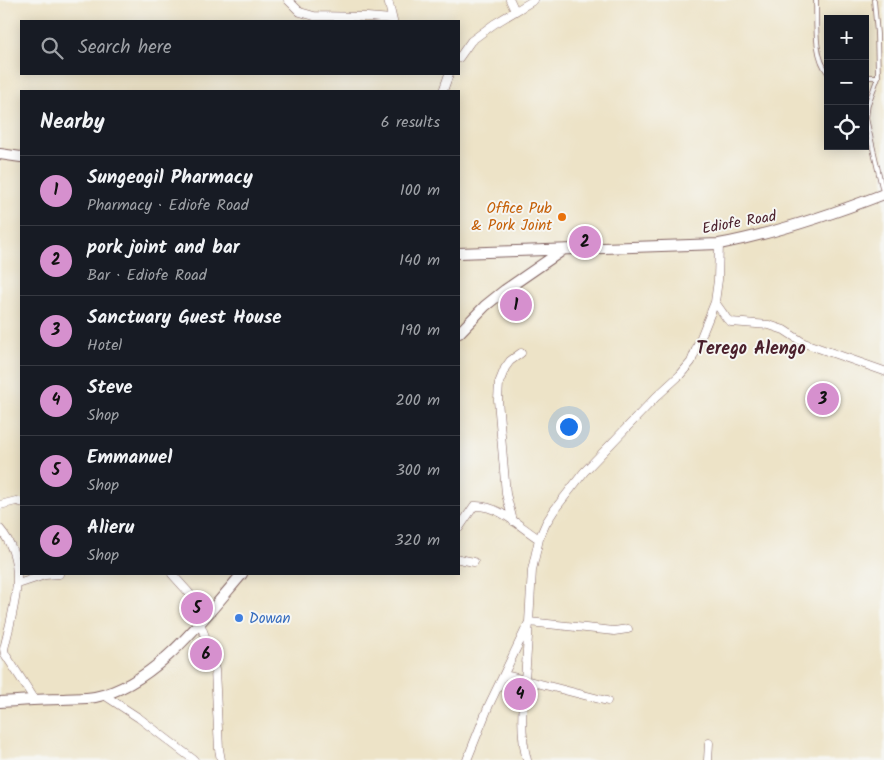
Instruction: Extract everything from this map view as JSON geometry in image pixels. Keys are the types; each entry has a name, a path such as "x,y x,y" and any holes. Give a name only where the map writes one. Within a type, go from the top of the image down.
{"street":[{"path":"288,0 300,12 314,16 367,17 393,20 388,0"},
{"path":"510,0 515,11"},
{"path":"460,57 472,41 494,24 534,0"},
{"path":"443,90 449,75"},
{"path":"0,154 20,157"},
{"name":"Ediofe Road","path":"460,253 719,244 786,229 884,194"},
{"path":"527,760 523,746 522,710 532,570 539,539 555,509 584,472 691,362 715,302 719,244"},
{"path":"460,332 485,306 505,290 563,250"},
{"path":"715,302 726,320 769,325 784,330 804,343 884,371"},
{"path":"513,521 506,494 498,400 499,383 505,368 510,361 521,353"},
{"path":"0,505 20,502"},
{"path":"460,527 474,506 481,505 502,514 539,539"},
{"path":"0,529 6,536 16,561 18,584 4,649 8,659 34,700"},
{"path":"460,559 474,562"},
{"path":"18,584 45,575"},
{"path":"173,575 208,614"},
{"path":"0,702 93,697 121,689 138,680 154,668 200,623 241,575"},
{"path":"529,622 614,630 628,629"},
{"path":"467,760 489,705 529,622"},
{"path":"200,623 211,652 215,670 221,760"},
{"path":"504,675 607,701"},
{"path":"104,695 194,760"},
{"path":"708,760 709,743"}],"lane":[{"path":"816,0 818,47 824,68"},
{"path":"874,0 878,77 868,104 866,118 884,194"},
{"path":"869,78 878,77"}],"place":[{"name":"Office Pub & Pork Joint","path":"562,217"},
{"name":"pork joint and bar","path":"585,242"},
{"name":"Sungeogil Pharmacy","path":"516,305"},
{"name":"Sanctuary Guest House","path":"823,399"},
{"name":"Emmanuel","path":"197,608"},
{"name":"Dowan","path":"239,618"},
{"name":"Alieru","path":"206,654"},
{"name":"Steve","path":"520,694"}],"district":[{"name":"Terego Alengo","path":"751,348"}]}
